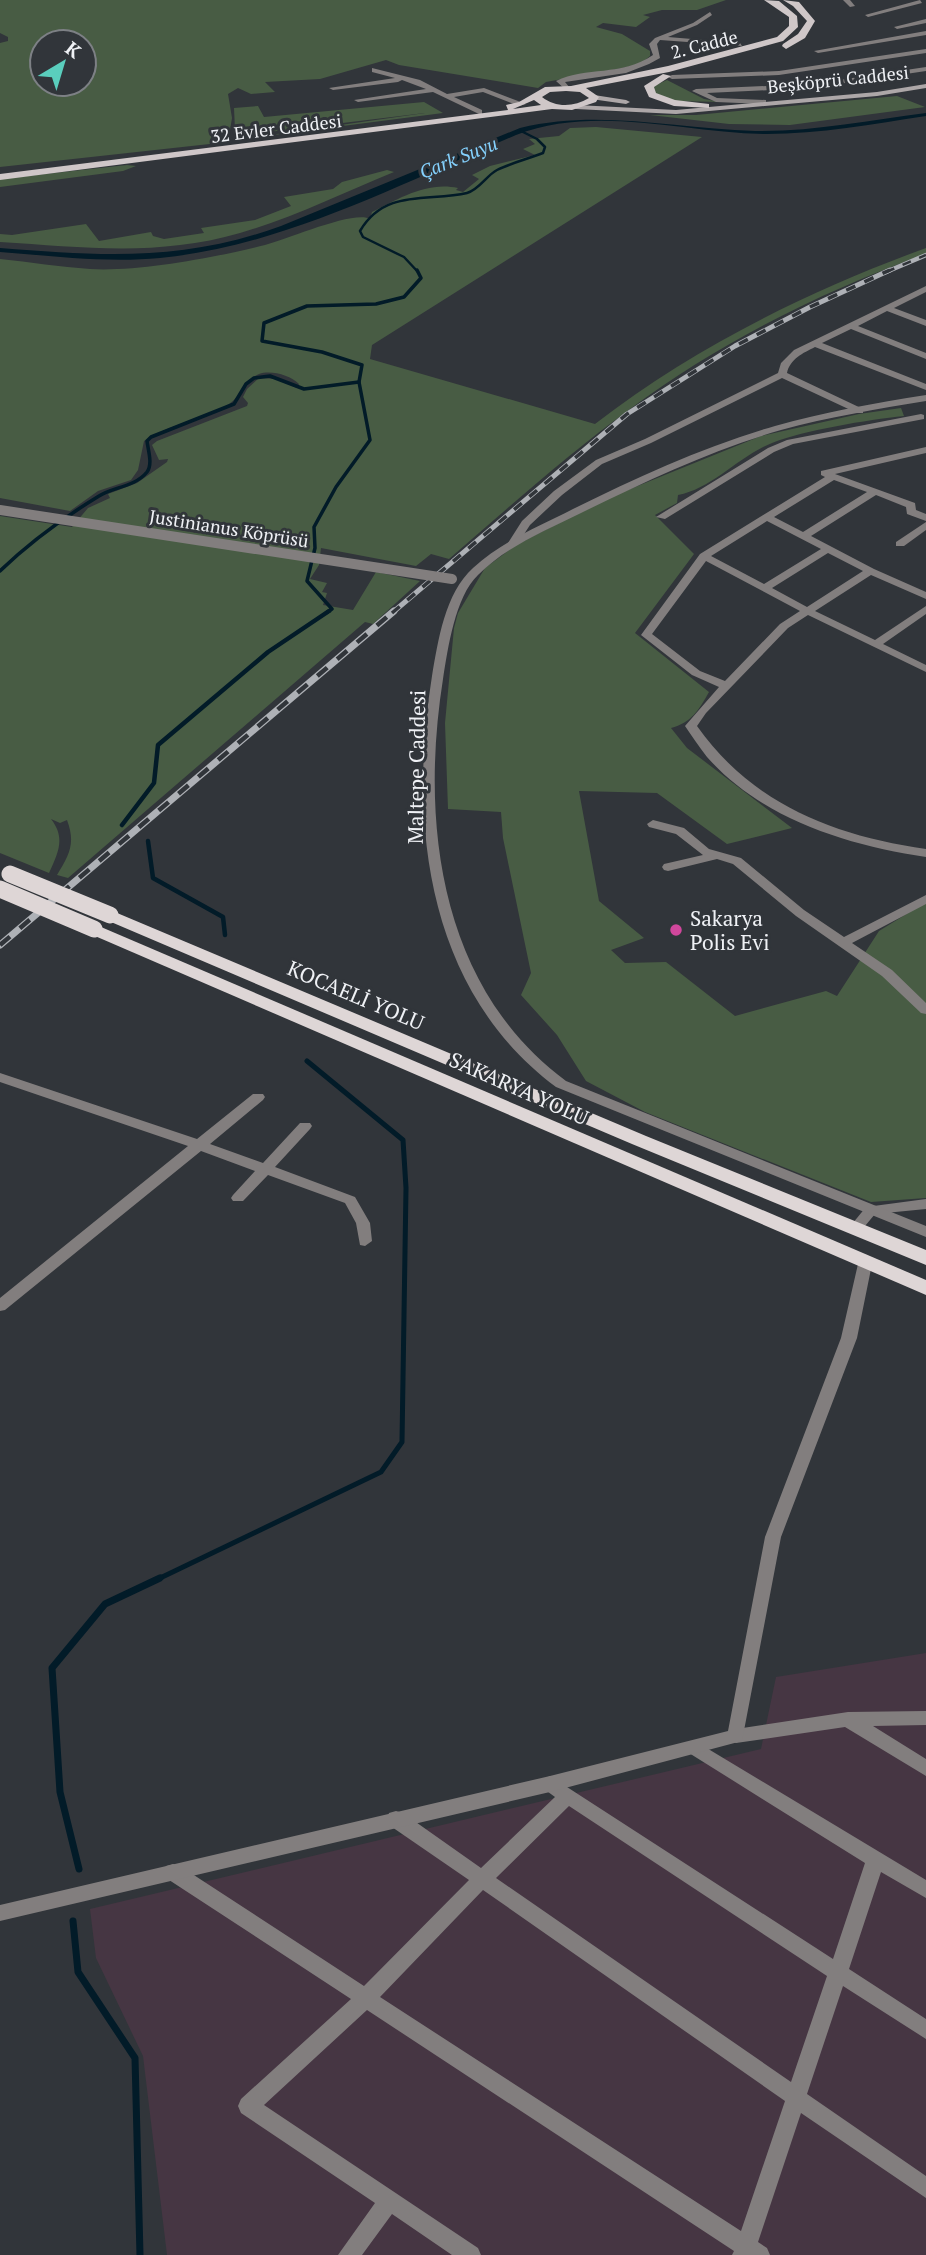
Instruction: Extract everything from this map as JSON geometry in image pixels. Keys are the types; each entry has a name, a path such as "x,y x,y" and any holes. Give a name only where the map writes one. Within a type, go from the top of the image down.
{"highway":[{"name":"KOCAELİ YOLU","path":"5,872 639,1140 926,1257"},
{"name":"SAKARYA YOLU","path":"0,889 926,1288"}],"main road":[{"name":"2. Cadde","path":"566,85 668,69 780,39 792,32 796,25 793,14 768,0"},
{"name":"2. Cadde","path":"576,107 590,103 593,96 782,48 799,39 809,29 811,21 796,4 787,0"},
{"path":"669,76 649,86 652,95 674,103 706,106"},
{"path":"555,106 538,100 540,93 566,85 593,96"},
{"name":"Beşköprü Caddesi","path":"576,107 676,112 762,102 877,94 926,86"},
{"name":"32 Evler Caddesi","path":"0,174 479,112 522,104 540,93"},
{"name":"Beşköprü Caddesi","path":"593,96 657,106 752,104"},
{"name":"32 Evler Caddesi","path":"0,174 235,149 555,106 576,107"}],"street":[{"path":"869,15 922,2"},
{"path":"566,85 649,63 657,55 653,44 657,39 695,24 710,14"},
{"path":"897,27 926,21"},
{"path":"818,51 926,33"},
{"path":"914,35 926,41"},
{"path":"657,39 740,45"},
{"path":"669,76 779,73 926,51"},
{"path":"696,91 812,86 926,69"},
{"path":"375,70 407,78 479,112"},
{"path":"669,76 716,100 762,102"},
{"path":"333,88 407,78"},
{"path":"358,100 435,90"},
{"path":"447,96 484,90 522,104"},
{"path":"782,374 784,365 797,352 886,308 923,293"},
{"path":"886,308 926,323"},
{"path":"849,326 926,356"},
{"path":"814,343 925,404"},
{"path":"782,374 860,411"},
{"path":"513,543 526,523 558,493 599,462 649,442 782,374"},
{"path":"661,517 780,446 869,425 925,404"},
{"name":"Maltepe Caddesi","path":"925,404 860,411 756,435 615,492 513,543 491,557 467,580 451,615 434,695 430,793 433,865 443,909 485,1001 528,1060 561,1084 926,1232"},
{"path":"911,512 911,505 824,473 926,450"},
{"path":"727,686 696,673 646,635 704,556 832,477"},
{"path":"803,536 874,492"},
{"path":"911,512 926,503"},
{"name":"Justinianus Köprüsü","path":"0,510 452,579"},
{"path":"911,512 926,518"},
{"path":"766,517 926,596"},
{"path":"900,544 926,525"},
{"path":"764,588 828,549"},
{"path":"704,556 805,610 926,669"},
{"path":"870,570 784,626 691,726 702,745 746,786 784,812 830,832 899,850 926,853"},
{"path":"876,643 926,609"},
{"path":"653,824 680,831 705,852 737,861 800,913 887,973 926,1010"},
{"path":"668,867 715,856"},
{"path":"845,942 926,899"},
{"path":"0,1077 197,1144 350,1200 363,1223 365,1241"},
{"path":"0,1306 258,1097"},
{"path":"238,1198 305,1125"},
{"path":"855,1229 871,1210 926,1204"},
{"path":"736,1736 773,1537 849,1338 865,1264"},
{"path":"0,1913 550,1784 736,1736 848,1719 926,1718"},
{"path":"848,1719 926,1768"},
{"path":"695,1748 926,1890"},
{"path":"550,1784 926,2030"},
{"path":"471,2255 248,2106 367,1997 482,1878 568,1796"},
{"path":"396,1819 926,2189"},
{"path":"173,1872 367,1997 749,2252 796,2098 876,1859"},
{"path":"349,2255 389,2202"}],"shaded area":[{"path":"926,1653 926,2255 167,2255 143,2056 96,1958 90,1909 761,1749 776,1677"}],"green space":[{"path":"0,0 726,0 697,10 662,10 643,15 650,17 636,27 603,23 596,27 622,34 650,51 650,56 639,65 546,82 538,88 399,65 386,60 320,79 265,82 275,92 251,94 238,88 228,94 232,118 228,142 0,167 0,43 8,41 8,37 0,33"},
{"path":"667,80 704,99 721,102 675,101 655,93 654,86"},
{"path":"897,96 925,107 790,125 729,124 650,115 696,115"},
{"path":"424,102 443,113 235,140 425,113 244,135 235,130 234,108 258,106 264,117"},
{"path":"596,127 702,137 372,345 370,359 595,424 672,370 754,323 882,265 926,248 926,254 810,302 699,362 583,445 449,559 431,554 416,566 321,548 319,565 310,579 327,583 322,592 327,593 323,605 353,610 376,572 420,581 373,624 365,622 68,878 57,875 70,849 71,836 67,820 60,823 51,819 56,826 59,846 49,873 0,853 0,516 72,527 88,508 110,498 108,494 137,483 167,462 168,459 159,460 152,445 157,441 247,406 248,403 243,397 259,378 276,379 297,388 299,384 291,378 275,373 259,374 246,384 229,404 164,430 144,441 138,470 131,480 98,491 70,511 0,498 0,259 110,269 178,263 246,250 350,218 370,219 372,212 424,189 446,186 458,188 456,190 463,192 479,179 472,175 490,166 535,155 523,149 535,144 529,139 559,136 570,128"},
{"path":"136,166 123,171 0,187 0,179"},
{"path":"387,170 394,172 279,220 209,240 149,248 91,248 0,242 0,234 12,235 86,224 99,241 151,232 153,236 164,239 204,233 201,228 255,220 291,206 284,197 333,189 342,182"},
{"path":"901,408 904,416 819,430 772,443 702,486 678,495 677,503 655,515 694,554 635,633 709,692 694,715 671,728 687,748 792,828 727,844 657,793 579,791 599,901 644,938 611,950 625,963 666,962 735,1016 826,991 837,996 879,931 926,902 926,1198 871,1202 645,1112 586,1081 557,1035 521,995 531,973 503,838 501,812 448,809 445,723 454,628 458,613 485,568 516,545 608,498 761,436 859,414"}],"water":[{"path":"926,113 926,116 866,125 786,134 654,123 755,131 820,128"},
{"name":"Çark Suyu","path":"579,120 636,122 577,122 546,126 516,135 342,210 252,240 206,251 160,258 120,260 0,252 0,248 142,254 210,246 245,238 281,226 520,128"}],"waterway":[{"path":"418,272 404,257 363,237 360,231 370,217 395,202 467,193 497,170 543,153 545,147 537,139 521,131"},
{"path":"359,382 362,365 322,352 262,341 264,323 307,306 376,304 404,297 421,278 418,272"},
{"path":"0,571 35,540 73,513 105,493 142,477 150,465 147,441 151,437 234,404 246,384 254,378 270,376 304,389 359,382"},
{"path":"329,611 332,609 307,581 315,548 314,527 336,487 370,440 359,382"},
{"path":"122,825 154,783 158,745 268,652 329,611"},
{"path":"148,841 153,878 223,917 225,935"},
{"path":"156,1580 381,1472 402,1442 406,1188 403,1140 307,1061"},
{"path":"79,1869 60,1792 52,1668 105,1604 160,1578"},
{"path":"73,1921 78,1972 135,2058 140,2255"}],"railway":[{"path":"886,272 926,255"},
{"path":"392,613 627,414 735,346 890,270"},
{"path":"0,945 394,611"}],"place":[{"name":"Sakarya Polis Evi","path":"676,930"}]}
